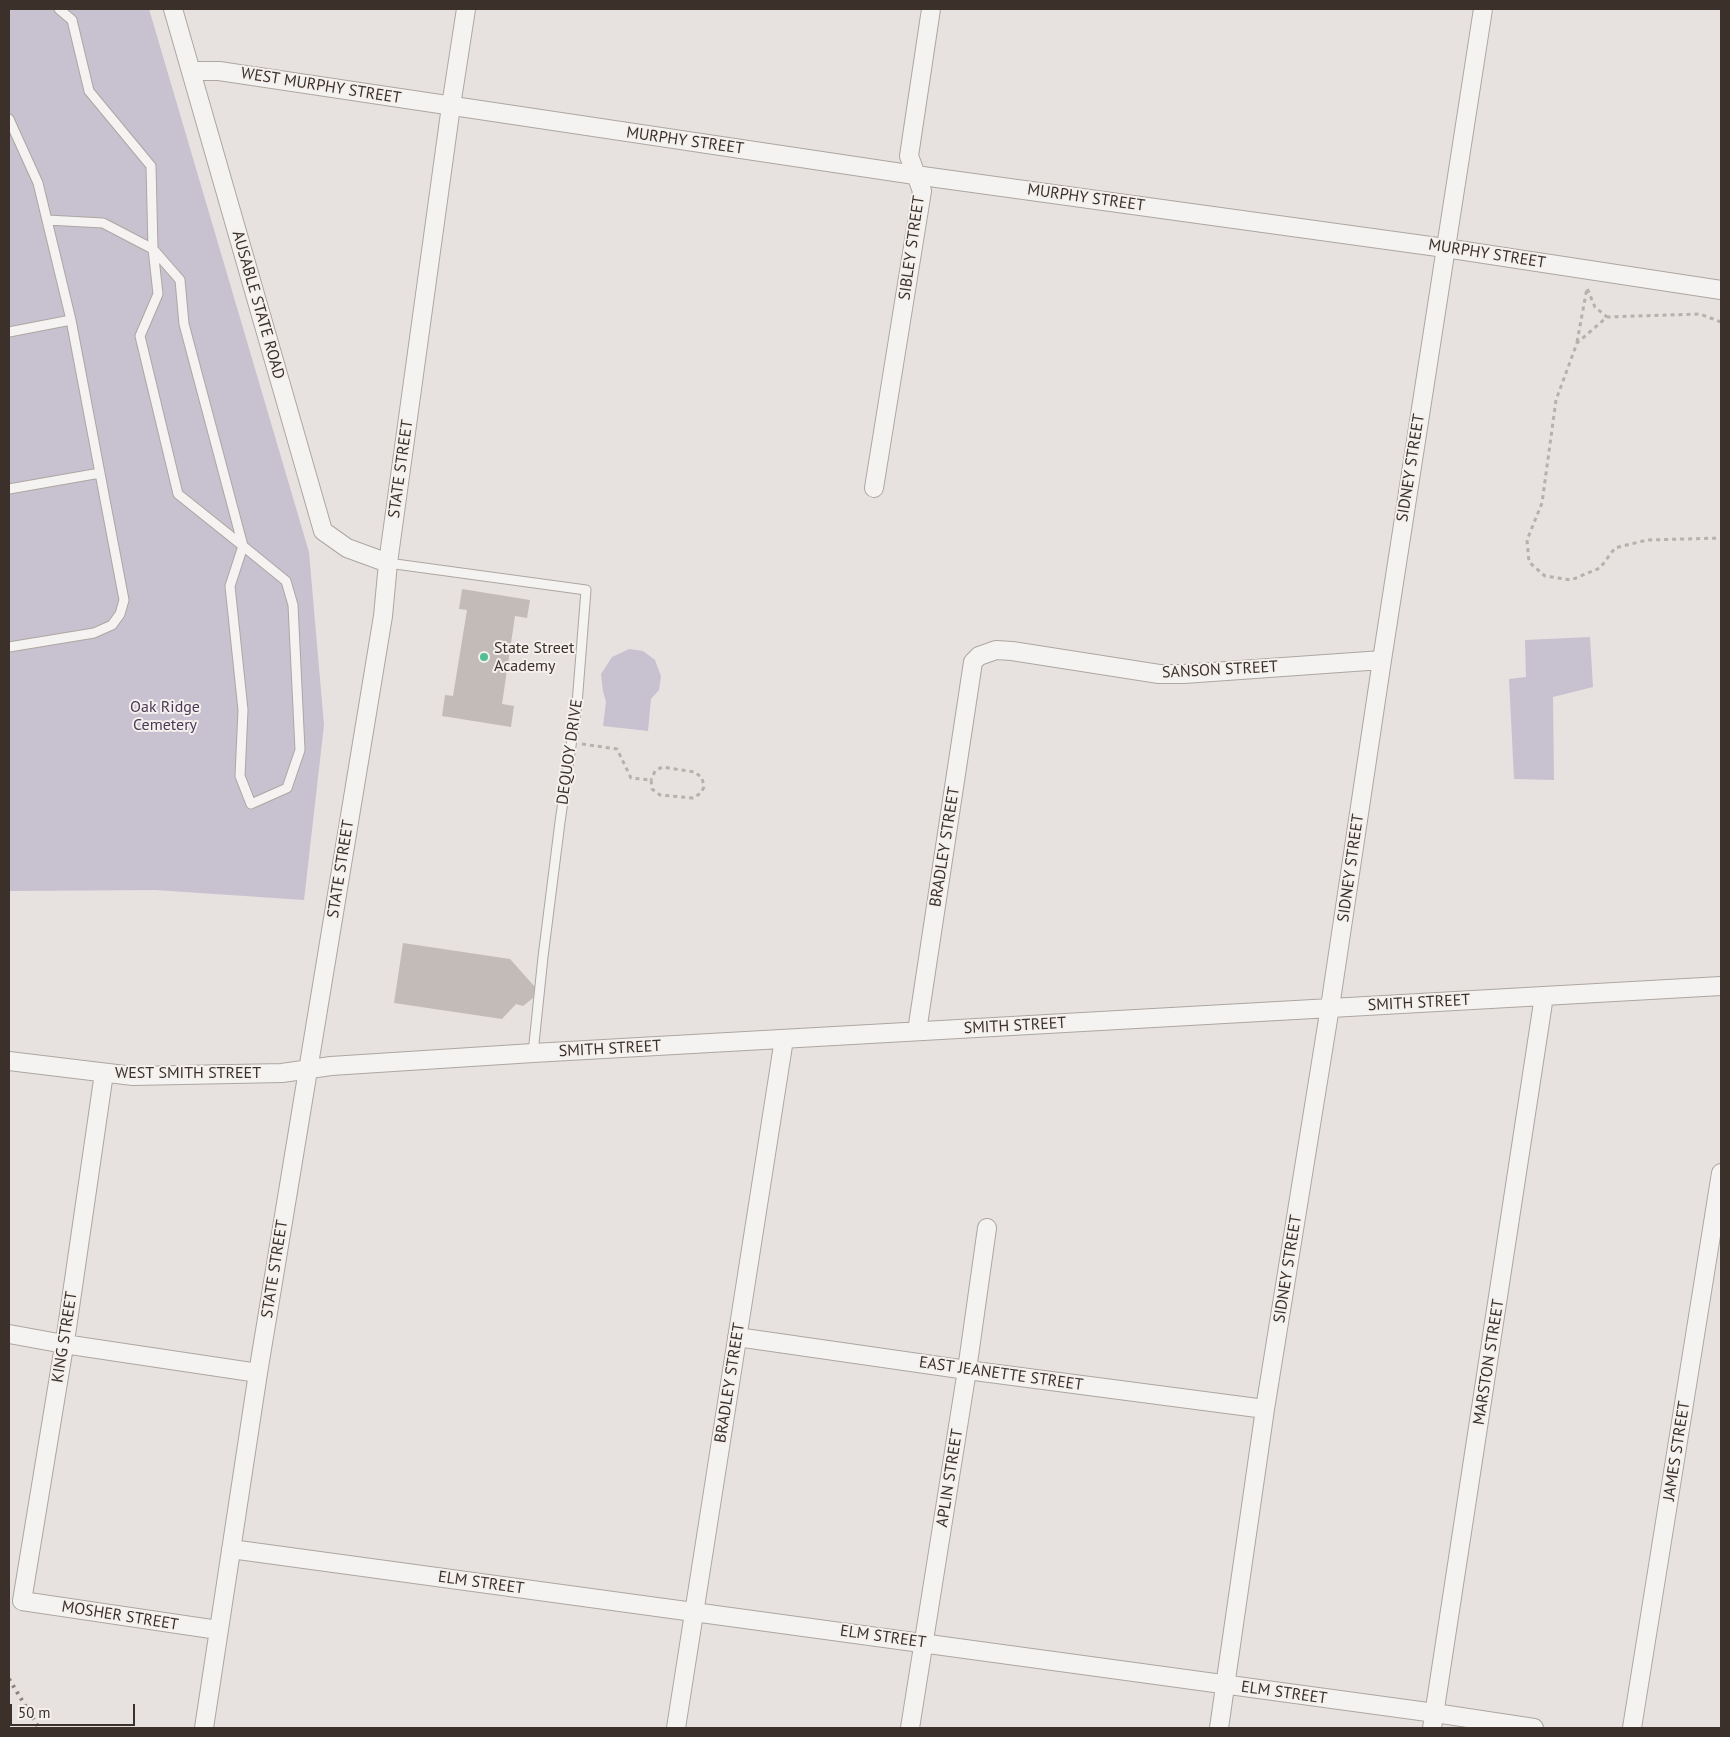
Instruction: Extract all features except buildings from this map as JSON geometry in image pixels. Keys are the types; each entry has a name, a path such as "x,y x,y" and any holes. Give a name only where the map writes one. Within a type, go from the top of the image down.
{"street":[{"name":"AUSABLE STATE ROAD","path":"173,9 323,531 347,548 388,563"},
{"name":"STATE STREET","path":"204,1728 258,1373 383,616 388,563 466,9"},
{"name":"SIBLEY STREET","path":"874,488 922,192 909,156 931,9"},
{"name":"SIDNEY STREET","path":"1219,1728 1265,1409 1330,1007 1483,9"},
{"name":"WEST MURPHY STREET","path":"191,71 219,71 451,106"},
{"name":"MURPHY STREET","path":"451,106 915,175 1445,248 1721,290"},
{"name":"SANSON STREET","path":"973,662 979,656 996,650 1159,674 1184,674 1382,660"},
{"name":"BRADLEY STREET","path":"917,1031 973,662"},
{"name":"SMITH STREET","path":"308,1069 533,1053 1721,986"},
{"name":"MARSTON STREET","path":"1433,1721 1544,996"},
{"name":"BRADLEY STREET","path":"676,1728 784,1039"},
{"name":"WEST SMITH STREET","path":"9,1061 132,1076 282,1073 308,1069"},
{"name":"KING STREET","path":"22,1601 64,1344 104,1072"},
{"name":"JAMES STREET","path":"1632,1728 1719,1199 1721,1173"},
{"name":"APLIN STREET","path":"910,1728 967,1370 987,1228"},
{"path":"9,1334 258,1373"},
{"name":"EAST JEANETTE STREET","path":"737,1337 967,1370 1265,1409"},
{"name":"ELM STREET","path":"231,1549 1226,1685 1433,1721 1534,1728"},
{"name":"MOSHER STREET","path":"22,1601 218,1630"}],"lane":[{"path":"47,220 103,223 153,248 180,280 184,324 242,546 230,586 243,710 240,776 251,804 287,788 300,750 293,605 286,581 242,546 178,494 140,336 158,294 153,248 151,166 89,91 72,20 59,9"},
{"path":"9,120 38,183 71,320 124,600 120,614 112,625 94,633 9,647"},
{"path":"9,332 71,320"},
{"path":"9,489 100,472"},
{"name":"DEQUOY DRIVE","path":"388,563 586,590 577,704 543,958 533,1053"}],"path":[{"path":"1607,317 1595,307 1587,288 1577,343 1556,400 1542,503 1527,540 1529,562 1545,576 1571,580 1600,568 1615,548 1647,540 1721,538"},
{"path":"1577,343 1607,317 1700,314 1721,322"},
{"path":"571,743 617,749 630,778 651,780"},
{"path":"662,767 695,772 702,778 704,786 701,793 692,798 660,795 652,789 651,780 655,771 662,767"}],"green space":[{"name":"Oak Ridge Cemetery","path":"9,9 149,9 309,552 324,725 304,900 155,890 9,891"},
{"path":"1590,637 1593,687 1553,697 1554,780 1514,779 1509,679 1526,677 1525,640"},
{"path":"629,649 643,651 655,660 661,676 659,690 651,699 648,731 603,726 606,702 601,674 612,657"}],"railway":[{"path":"9,1679 39,1728"}],"place":[{"name":"State Street Academy","path":"484,657"}]}
